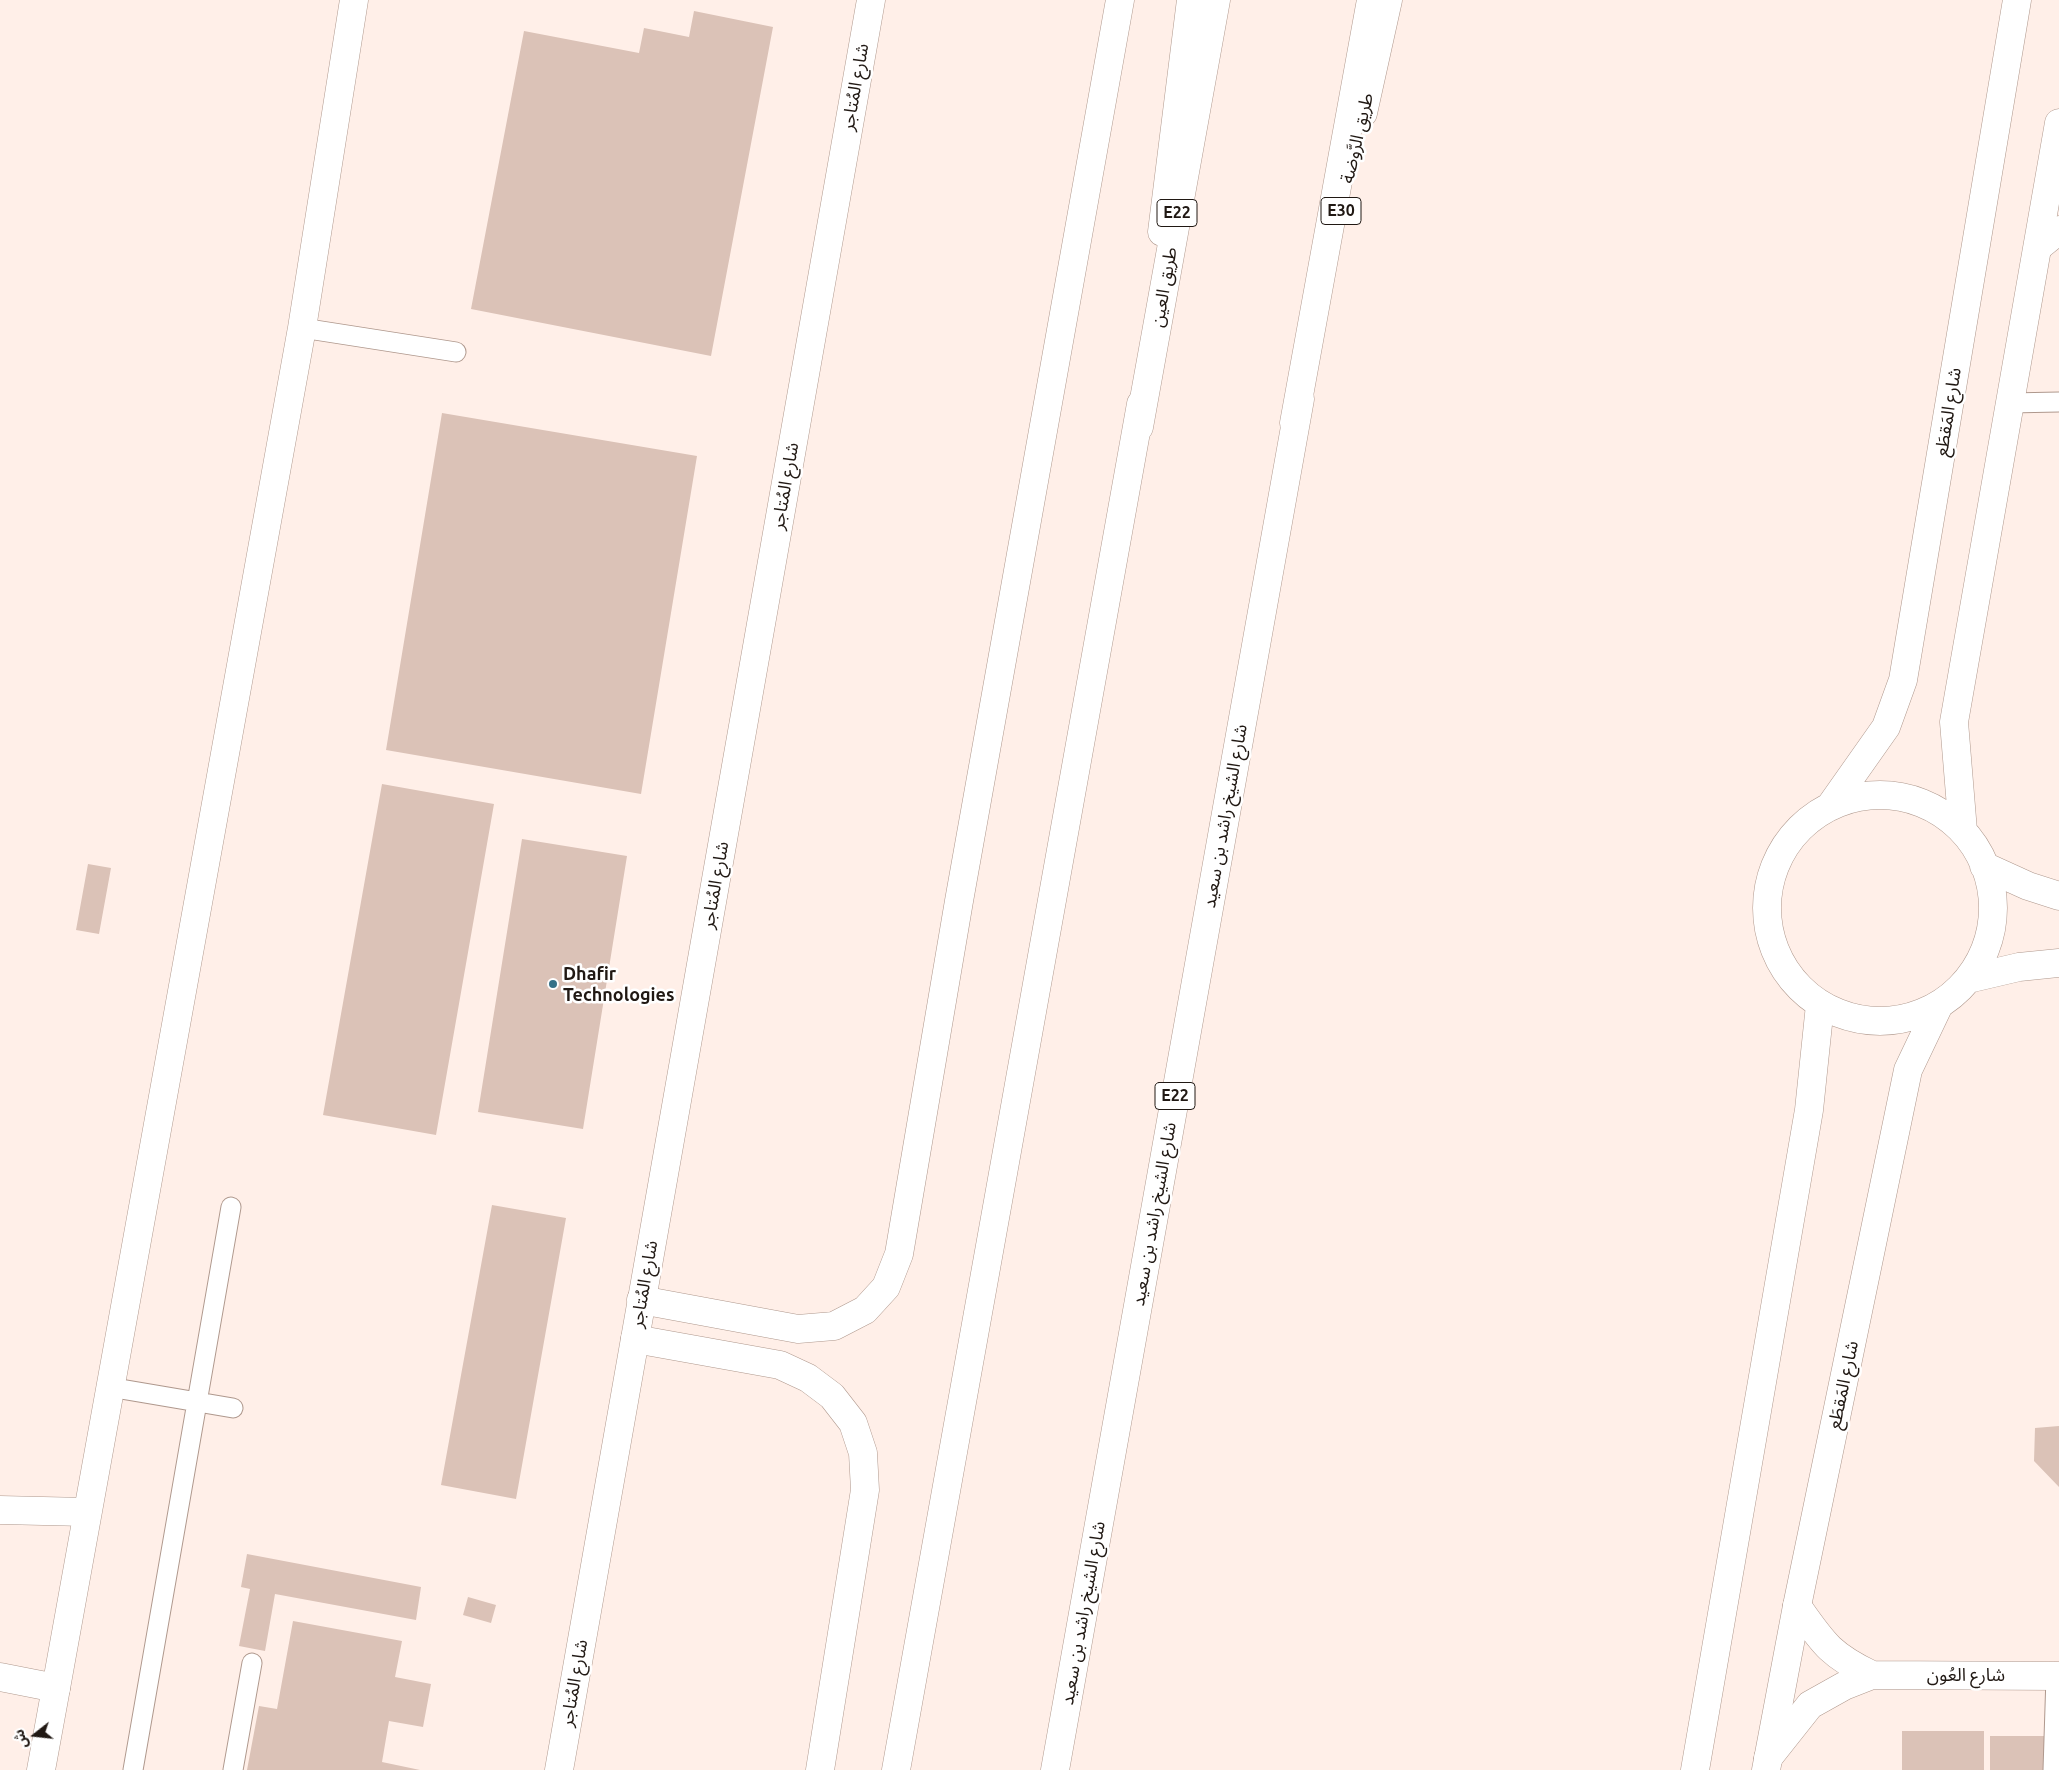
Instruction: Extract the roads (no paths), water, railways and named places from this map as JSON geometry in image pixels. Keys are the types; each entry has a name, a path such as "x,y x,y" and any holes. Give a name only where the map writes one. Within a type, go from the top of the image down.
{"main road":[{"path":"41,1770 108,1386 302,328 354,0"},
{"name":"شارع المُتاجر","path":"559,1770 871,0"},
{"path":"641,1300 798,1329 834,1326 865,1310 881,1293 886,1287 899,1254 959,901 1120,0"},
{"path":"1138,427 1191,0"},
{"name":"طريق العين","path":"1138,427 1216,0"},
{"name":"E22","path":"1294,423 1370,0"},
{"name":"طريق الرَّوضة","path":"1294,423 1388,0"},
{"name":"شارع المَقطَع","path":"1830,805 1886,727 1903,680 2017,0"},
{"path":"1963,831 1954,722 2059,123"},
{"path":"2038,247 2059,230"},
{"name":"شارع الشيخ راشد بن سعيد","path":"1055,1770 1294,423"},
{"name":"E22","path":"896,1770 1138,427"},
{"path":"1865,795 1901,796 1935,808 1963,831 1976,848 1984,866 1992,895 1992,925 1984,954 1968,979 1939,1006 1901,1021 1858,1020 1820,1005 1790,978 1771,942 1766,902 1775,862 1798,828 1830,805 1865,795"},
{"path":"1984,866 2028,886 2059,896"},
{"path":"1968,979 2019,967 2059,963"},
{"path":"1695,1770 1809,1110 1820,1005"},
{"name":"شارع المَقطَع","path":"1767,1764 1797,1606 1908,1070 1939,1006"},
{"path":"634,1339 780,1365 808,1378 832,1396 853,1423 863,1453 865,1490 820,1770"},
{"path":"0,1510 86,1512"},
{"name":"شارع العُون","path":"1797,1606 1822,1643 1845,1662 1872,1675"},
{"name":"شارع العُون","path":"1767,1764 1810,1705 1844,1686 1872,1675 2058,1676"},
{"path":"0,1677 56,1688"}],"lane":[{"path":"302,328 456,352"},
{"path":"2010,404 2059,402"},
{"path":"133,1770 231,1206"},
{"path":"108,1386 233,1408"},
{"path":"233,1770 252,1663"},
{"path":"2053,1770 2058,1676"}],"place":[{"name":"Dhafir Technologies","path":"553,984"}]}
